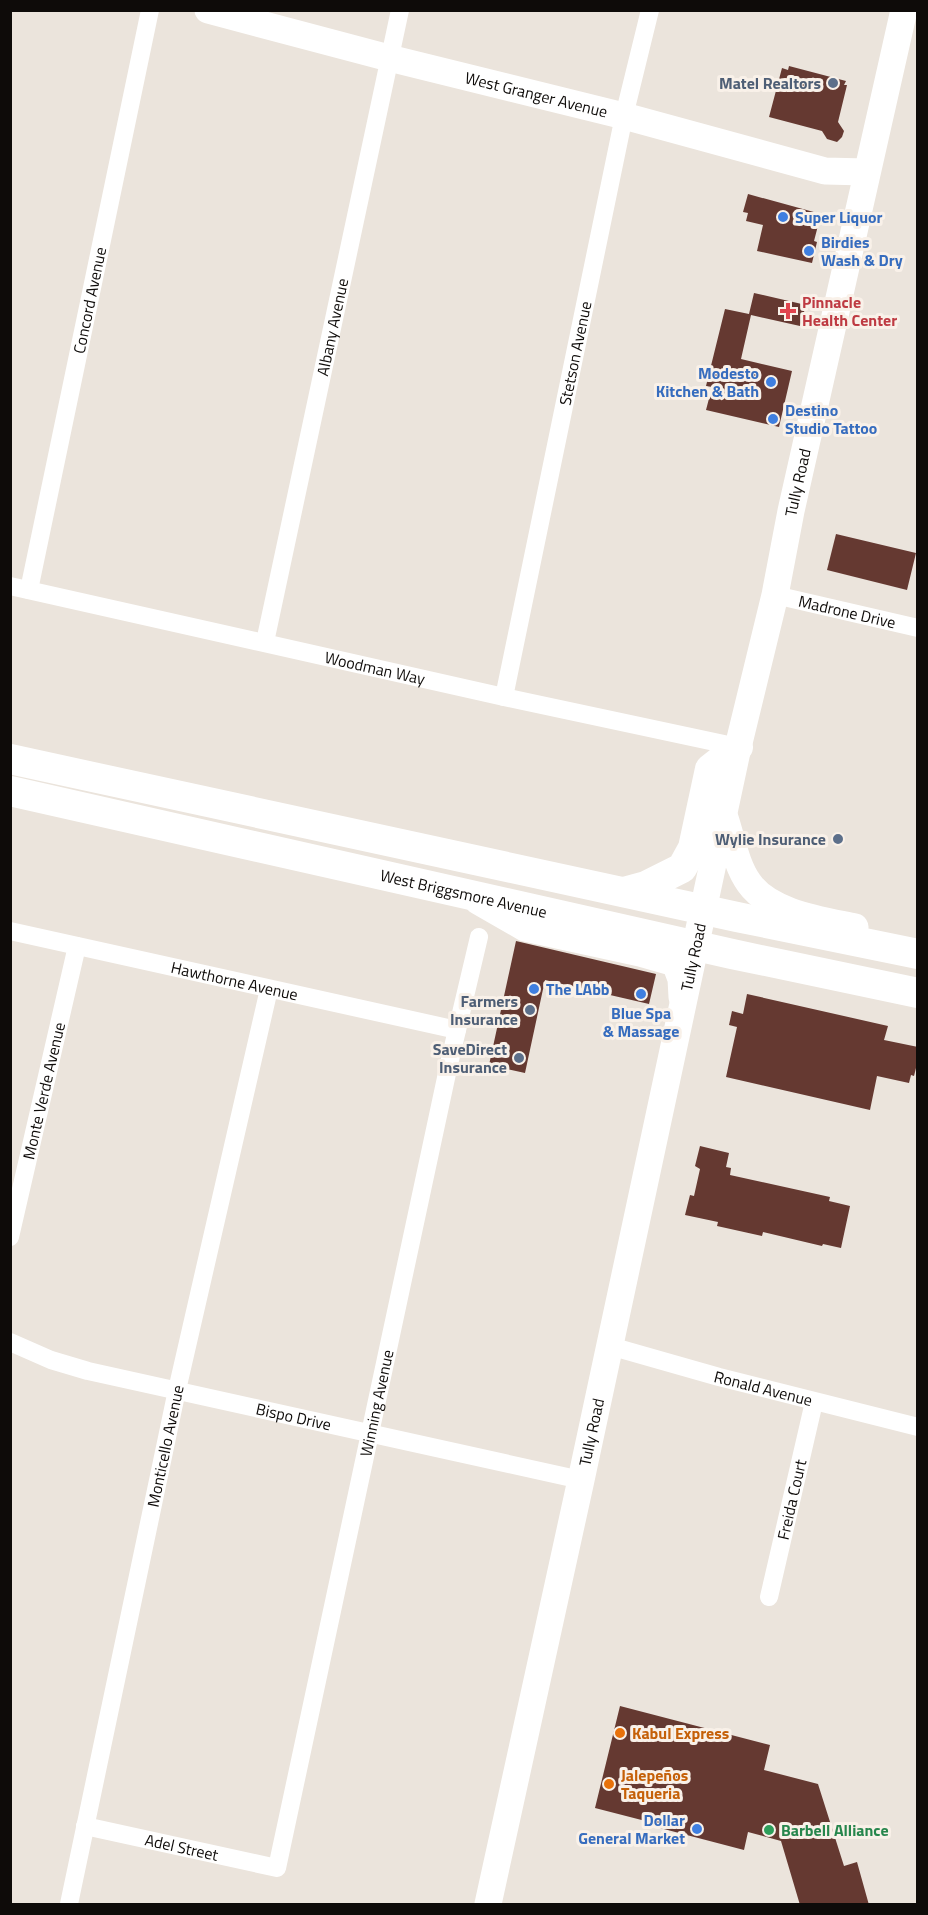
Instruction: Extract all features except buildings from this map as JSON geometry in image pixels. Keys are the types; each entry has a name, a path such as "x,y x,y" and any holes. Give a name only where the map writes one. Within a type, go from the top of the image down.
{"main road":[{"name":"West Granger Avenue","path":"208,10 388,58 624,116 825,171 866,172"},
{"name":"Tully Road","path":"488,1905 738,747 775,595 866,172 904,10"},
{"path":"624,892 646,886 682,868 693,848 710,769 738,747"},
{"name":"West Briggsmore Avenue","path":"10,759 703,910 918,954"},
{"name":"West Briggsmore Avenue","path":"10,791 696,946 918,993"},
{"path":"724,815 739,863 749,883 771,902 789,911 918,940"},
{"path":"464,893 525,928 675,963 681,979 682,1009"}],"street":[{"name":"Concord Avenue","path":"29,590 150,10"},
{"name":"Albany Avenue","path":"265,642 400,10"},
{"name":"Stetson Avenue","path":"504,697 624,116 650,10"},
{"name":"Woodman Way","path":"10,586 738,747"},
{"name":"Madrone Drive","path":"775,595 918,628"},
{"name":"Hawthorne Avenue","path":"10,931 457,1030"},
{"name":"Winning Avenue","path":"277,1868 457,1030 479,938"},
{"name":"Monte Verde Avenue","path":"10,1237 77,946"},
{"name":"Monticello Avenue","path":"69,1905 177,1390 269,989"},
{"name":"Bispo Drive","path":"10,1342 51,1360 82,1370 581,1480"},
{"name":"Ronald Avenue","path":"610,1346 814,1402 918,1427"},
{"name":"Freida Court","path":"769,1596 814,1402"},
{"name":"Adel Street","path":"85,1826 277,1868"}],"place":[{"name":"Matel Realtors","path":"833,83"},
{"name":"Super Liquor","path":"783,217"},
{"name":"Birdies Wash & Dry","path":"809,251"},
{"name":"Pinnacle Health Center","path":"788,311"},
{"name":"Modesto Kitchen & Bath","path":"771,382"},
{"name":"Destino Studio Tattoo","path":"773,419"},
{"name":"Wylie Insurance","path":"838,839"},
{"name":"The LAbb","path":"534,989"},
{"name":"Blue Spa & Massage","path":"641,994"},
{"name":"Farmers Insurance","path":"530,1010"},
{"name":"SaveDirect Insurance","path":"519,1058"},
{"name":"Kabul Express","path":"620,1733"},
{"name":"Jalepeños Taqueria","path":"609,1784"},
{"name":"Dollar General Market","path":"697,1829"},
{"name":"Barbell Alliance","path":"769,1830"}]}
